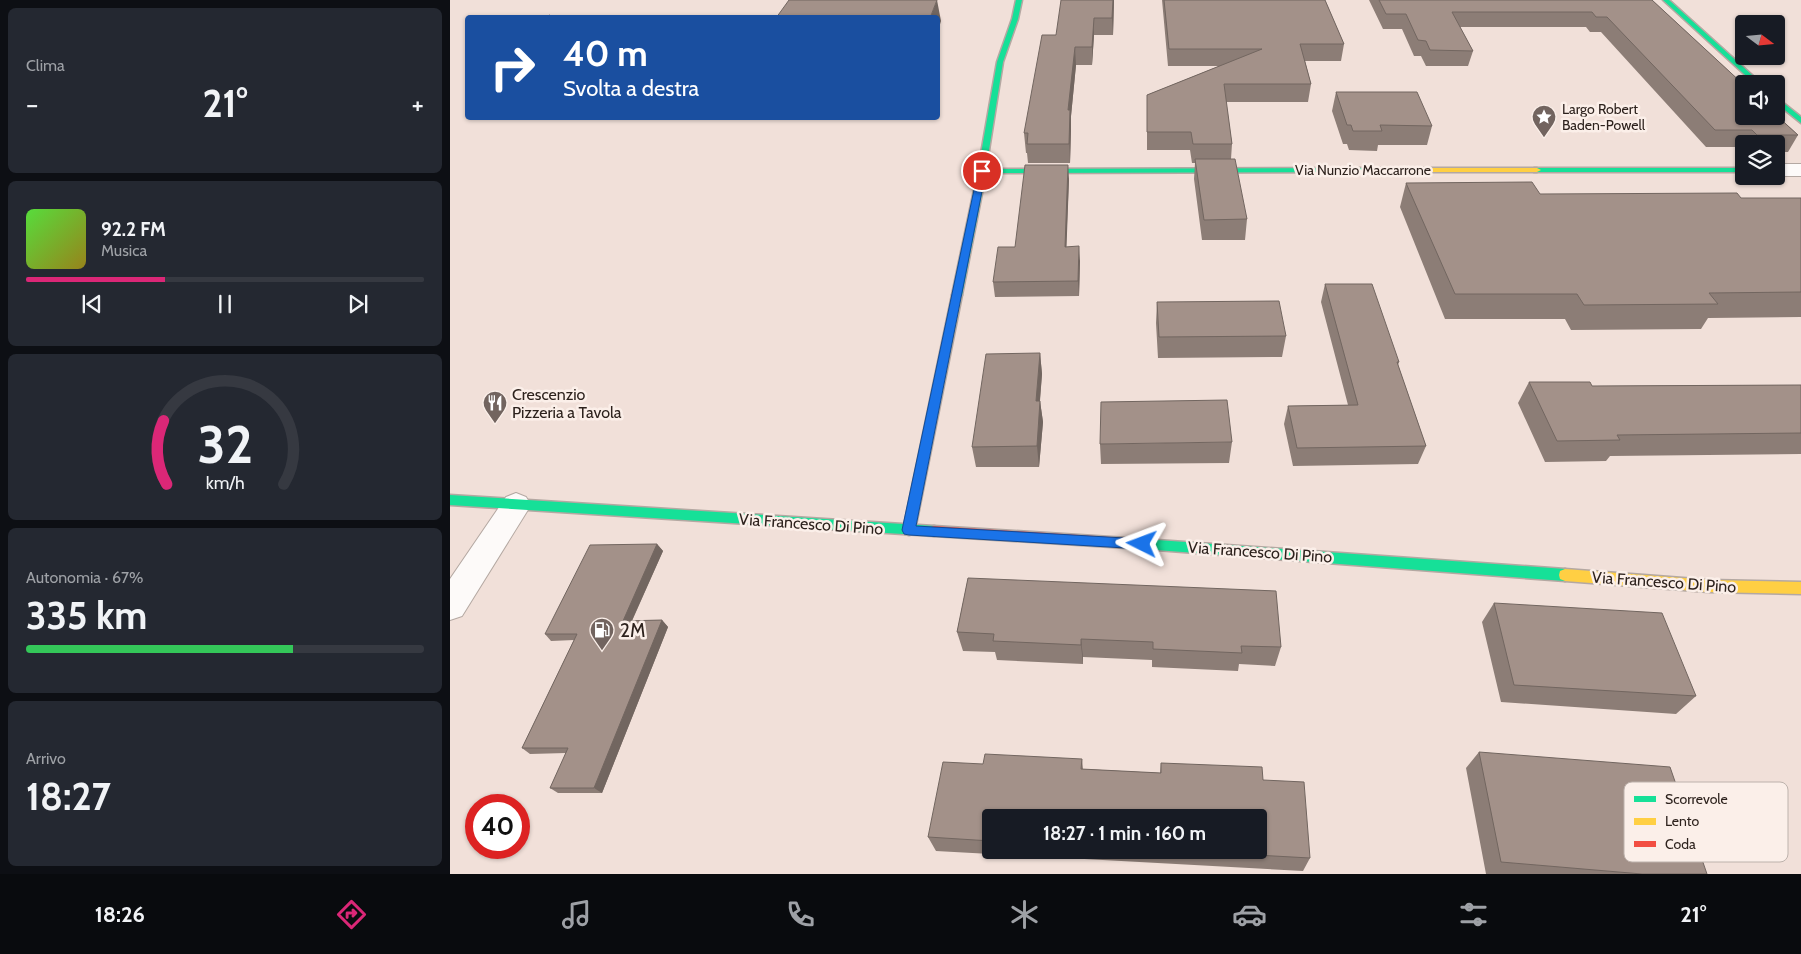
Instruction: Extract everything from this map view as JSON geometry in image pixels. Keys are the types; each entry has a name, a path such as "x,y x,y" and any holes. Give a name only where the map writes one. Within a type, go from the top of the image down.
{"street":[{"path":"909,530 982,171 1000,62 1015,20 1019,0"},
{"path":"1666,0 1749,75"},
{"path":"1004,18 1005,46"},
{"path":"1785,107 1801,121"},
{"name":"Via Nunzio Maccarrone","path":"982,171 1735,170"},
{"path":"1785,170 1801,170"},
{"name":"Via Francesco Di Pino","path":"450,500 1220,549 1709,586 1801,588"},
{"path":"450,606 516,505"}],"building":[{"path":"789,0 937,0 931,15 778,15"},
{"path":"1061,0 1113,0 1112,18 1094,18 1092,47 1075,47 1068,110 1070,110 1069,144 1027,144 1028,133 1024,133 1042,35 1056,35"},
{"path":"1164,0 1325,0 1344,44 1300,44 1311,84 1224,84 1232,144 1193,144 1191,132 1147,132 1147,95 1262,49 1169,49"},
{"path":"1379,0 1652,0 1735,77 1735,125 1785,125 1785,123 1798,135 1757,135 1752,130 1715,130 1607,17 1596,17 1592,12 1452,12 1473,51 1430,50 1426,41 1418,40 1406,14 1386,14"},
{"path":"1336,92 1417,92 1432,126 1380,125 1382,131 1353,131 1351,125 1347,125"},
{"path":"1195,159 1235,159 1247,219 1204,220"},
{"path":"1025,165 1068,165 1065,247 1079,246 1078,281 993,282 998,247 1015,247"},
{"path":"1532,182 1540,194 1737,193 1741,198 1801,198 1801,292 1709,293 1718,304 1584,305 1577,294 1455,294 1406,183"},
{"path":"1325,284 1372,284 1426,446 1297,448 1288,406 1358,405"},
{"path":"1279,301 1286,336 1159,337 1157,302"},
{"path":"1040,353 1036,401 1040,401 1037,446 972,447 986,354"},
{"path":"1529,382 1590,382 1592,386 1801,385 1801,433 1617,435 1620,440 1557,441"},
{"path":"1227,400 1232,442 1100,444 1101,402"},
{"path":"657,544 623,621 662,620 594,788 550,788 568,748 522,748 577,634 545,634 590,545"},
{"path":"968,578 1276,591 1281,647 1241,646 1242,653 1153,649 1153,642 1081,639 1081,645 993,641 994,634 957,632"},
{"path":"1494,603 1662,613 1696,696 1514,685"},
{"path":"1479,752 1670,767 1675,782 1624,782 1624,862 1703,862 1707,874 1642,874 1501,862"},
{"path":"985,754 1082,759 1081,769 1161,773 1161,763 1262,767 1263,780 1304,782 1310,858 1267,856 1267,809 982,809 982,840 928,837 943,762 983,764"}],"traffic: fast":[{"path":"957,295 982,171 1000,62 1015,19 1019,0"},
{"path":"1666,0 1749,75"},
{"path":"1785,107 1801,121"},
{"path":"982,171 1378,170"},
{"path":"1537,170 1735,170"},
{"path":"450,500 934,531"},
{"path":"1143,544 1565,575"}],"traffic: slow":[{"path":"1378,170 1537,170"},
{"path":"909,530 957,295"},
{"path":"1565,575 1709,586 1801,588"}],"traffic: jam":[{"path":"934,531 1143,544"}],"place":[{"name":"Largo Robert Baden-Powell","path":"1544,138"},
{"name":"Crescenzio Pizzeria a Tavola","path":"495,424"},
{"name":"2M","path":"602,651"}],"route":[{"path":"982,171 909,530 1142,544"}]}
